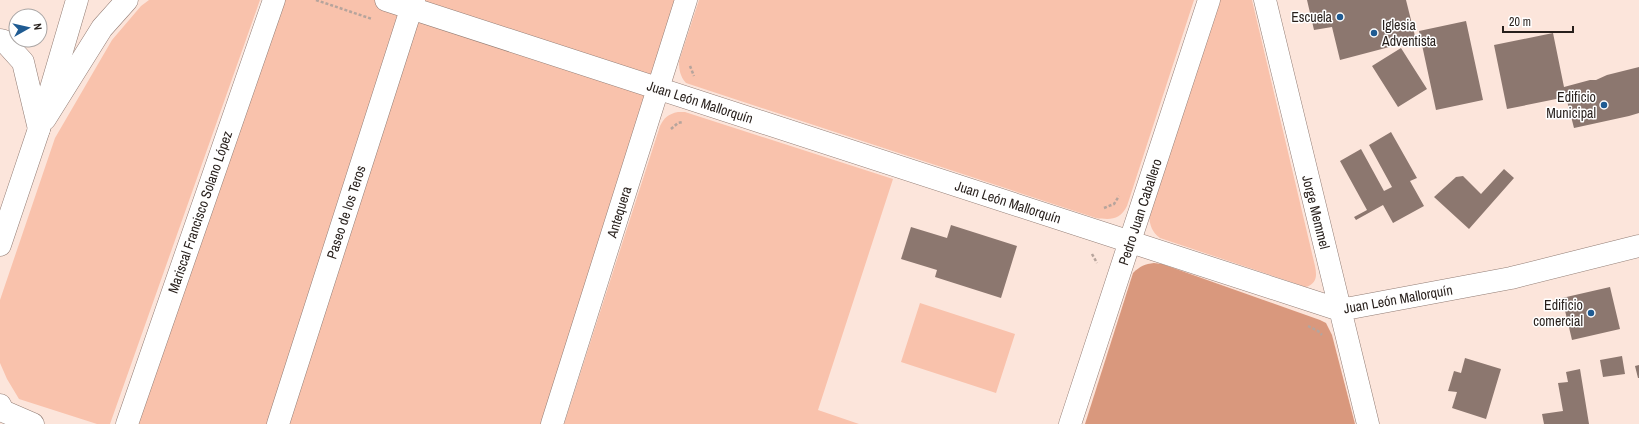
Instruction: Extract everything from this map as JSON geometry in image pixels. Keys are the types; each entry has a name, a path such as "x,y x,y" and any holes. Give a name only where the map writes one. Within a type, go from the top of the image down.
{"street":[{"path":"0,245 39,129 77,0"},
{"path":"39,129 102,28 127,0"},
{"name":"Mariscal Francisco Solano López","path":"127,424 274,0"},
{"name":"Juan León Mallorquín","path":"386,0 413,4 657,88 1340,310 1511,278 1639,246"},
{"name":"Antequera","path":"552,424 686,0"},
{"name":"Pedro Juan Caballero","path":"1070,424 1209,0"},
{"name":"Jorge Memmel","path":"1265,0 1368,424"},
{"name":"Paseo de los Teros","path":"278,424 413,4"},
{"path":"0,40 4,41 23,62 39,129"},
{"path":"0,405 3,411 33,424"}],"path":[{"path":"316,0 405,30"},
{"path":"689,62 693,75 697,78"},
{"path":"670,131 672,127 678,123 688,121"},
{"path":"1100,208 1105,208 1114,204 1121,193"},
{"path":"1088,251 1092,253 1098,266"},
{"path":"1303,324 1318,331 1324,337"}],"shaded area":[{"path":"149,0 260,0 110,424 97,424 19,399 7,379 0,363 0,300 55,138 112,40 141,6"},
{"path":"274,0 686,0 552,424 127,424"},
{"path":"699,0 1194,0 1127,206 1118,216 1111,219 1106,219 1096,218 686,83 680,73 679,61"},
{"path":"1219,0 1252,0 1315,266 1315,279 1306,287 1160,238 1153,231 1151,226 1149,216"},
{"path":"678,112 685,112 893,179 818,410 859,424 564,424 660,126 667,117"},
{"path":"1154,263 1162,264 1326,323 1332,335 1355,424 1085,424 1133,273 1143,266"},
{"path":"920,303 1015,334 996,393 901,362"}],"building":[{"path":"1307,0 1406,0 1416,40 1340,60 1332,27 1314,30"},
{"path":"1466,21 1483,100 1436,110 1419,31"},
{"path":"1553,33 1564,87 1590,80 1596,80 1607,75 1639,67 1639,113 1574,128 1566,97 1507,109 1494,45"},
{"path":"1401,48 1427,89 1398,107 1372,66"},
{"path":"1391,132 1417,178 1410,181 1424,206 1393,223 1383,205 1356,220 1354,217 1367,210 1340,161 1361,149 1384,191 1392,187 1369,145"},
{"path":"1504,169 1514,178 1469,229 1434,197 1456,177 1463,176 1481,194"},
{"path":"951,225 1017,246 1001,298 935,277 937,270 901,259 911,227 947,238"},
{"name":"Edificio comercial","path":"1610,287 1620,329 1572,340 1562,298"},
{"path":"1622,356 1625,374 1603,377 1600,360"},
{"path":"1465,358 1501,369 1486,419 1452,408 1457,392 1448,391 1454,371 1461,373"},
{"path":"1639,365 1639,378 1638,378 1635,366"},
{"path":"1580,369 1589,424 1544,424 1542,414 1563,411 1558,383 1568,382 1566,372"}],"place":[{"name":"Escuela","path":"1340,17"},
{"name":"Iglesia Adventista","path":"1374,33"},
{"name":"Edificio Municipal","path":"1604,105"},
{"name":"Edificio comercial","path":"1591,313"}]}
